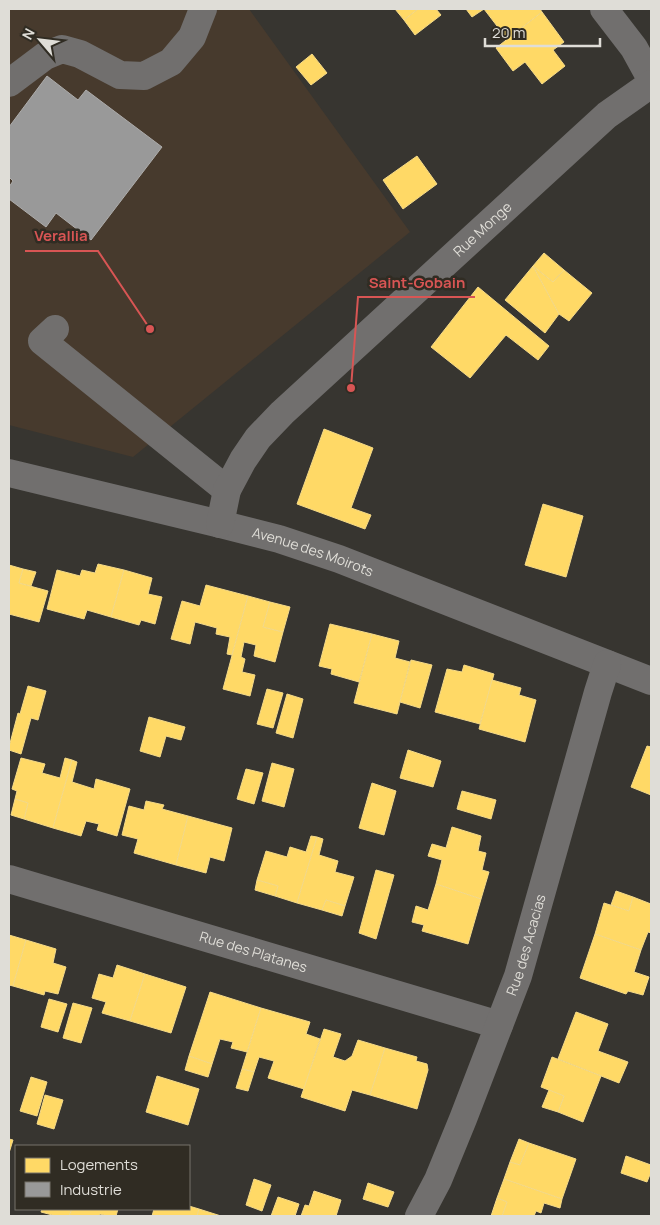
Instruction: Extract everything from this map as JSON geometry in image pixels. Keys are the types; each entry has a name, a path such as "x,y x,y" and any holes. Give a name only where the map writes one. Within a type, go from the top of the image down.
{"street":[{"path":"9,84 45,56 62,49 80,54 120,75 144,76 171,62 192,38 203,9"},
{"path":"604,9 634,48 651,79"},
{"name":"Rue Monge","path":"220,524 227,490 243,460 258,438 282,413 606,115 651,84"},
{"path":"55,329 42,342 227,490"},
{"name":"Avenue des Moirots","path":"9,473 279,539 339,560 651,681"},
{"name":"Rue des Acacias","path":"419,1216 438,1180 518,976 607,664"},
{"name":"Rue des Platanes","path":"9,879 499,1024"}],"shaded area":[{"path":"9,9 249,9 410,232 133,457 9,425"}],"building: Logements":[{"path":"395,9 418,9 404,20"},
{"path":"418,9 436,9 441,15 415,35 404,20"},
{"path":"466,9 484,9 472,17"},
{"path":"484,9 540,9 542,12 507,39"},
{"path":"542,12 564,42 553,50 565,66 542,84 525,62 513,71 496,48"},
{"path":"312,54 327,73 311,85 296,67"},
{"path":"417,156 437,184 403,209 383,180"},
{"path":"544,253 564,270 553,282 533,266"},
{"path":"533,266 559,314 545,333 505,300"},
{"path":"533,266 553,282 564,270 592,293 569,321 559,314"},
{"path":"478,287 549,346 538,360 506,335 470,378 431,347"},
{"path":"324,429 373,448 351,508 371,515 365,529 297,504"},
{"path":"543,504 583,516 566,577 525,565"},
{"path":"98,564 124,570 111,617 87,610 84,619 47,609 57,570 80,576 82,570 95,573"},
{"path":"9,565 23,569 19,583 48,591 39,622 9,614"},
{"path":"23,569 36,572 31,586 19,583"},
{"path":"124,570 152,578 148,594 162,597 155,624 141,620 139,625 111,617"},
{"path":"206,585 248,596 232,655 227,654 230,637 216,634 217,628 195,622 190,644 171,639 182,601 200,606"},
{"path":"248,596 270,602 263,627 283,632 275,662 254,656 256,645 244,642 241,657 245,659 242,672 255,675 250,696 223,689"},
{"path":"270,602 290,607 283,632 263,627"},
{"path":"330,624 372,634 359,682 331,674 332,669 319,666"},
{"path":"372,634 399,641 395,658 410,662 397,714 354,703"},
{"path":"411,660 432,665 420,708 400,702"},
{"path":"464,665 494,674 480,724 435,712 447,669 462,672"},
{"path":"492,680 521,688 519,695 536,700 525,742 479,729"},
{"path":"28,686 46,691 38,720 31,718 21,754 9,750 9,747 18,713 20,714"},
{"path":"267,689 283,693 273,728 257,724"},
{"path":"287,694 303,699 293,738 276,733"},
{"path":"149,717 185,727 181,740 166,736 160,757 140,751"},
{"path":"647,746 651,747 651,795 631,787"},
{"path":"408,750 441,761 433,787 400,778"},
{"path":"21,758 45,764 42,773 60,778 65,758 72,760 53,828 24,819 28,803 15,799 17,791 12,789"},
{"path":"72,760 77,762 72,782 94,789 96,779 130,789 117,836 97,830 99,824 86,821 81,836 53,828"},
{"path":"272,763 294,769 284,807 262,801"},
{"path":"246,769 263,773 254,804 237,799"},
{"path":"372,783 396,791 384,835 359,828"},
{"path":"462,791 496,800 491,819 457,809"},
{"path":"15,799 28,803 24,819 11,815"},
{"path":"146,801 164,805 162,809 188,816 176,865 134,853 138,839 122,835 129,806 144,810"},
{"path":"188,816 232,828 224,861 210,857 206,873 176,865"},
{"path":"452,827 481,836 478,851 486,853 482,870 489,872 481,899 436,884 442,860 428,856 432,844 446,848"},
{"path":"311,836 317,837 297,903 275,896 278,886 257,880 266,851 287,857 290,847 306,852"},
{"path":"317,837 323,839 319,855 338,861 335,872 354,877 345,906 326,900 322,910 297,903"},
{"path":"376,870 394,875 376,939 359,933"},
{"path":"257,880 278,886 275,896 255,890"},
{"path":"436,884 481,899 468,944 422,931 424,925 412,922 416,906 428,910"},
{"path":"616,891 633,897 629,911 611,905"},
{"path":"633,897 651,904 651,933 648,932 641,950 595,934 604,903 629,911"},
{"path":"326,900 345,906 342,916 322,910"},
{"path":"595,934 641,950 634,972 649,977 643,995 628,991 626,994 580,978"},
{"path":"9,935 26,940 13,986 9,985"},
{"path":"26,940 56,949 53,963 66,967 58,994 45,991 44,995 13,986"},
{"path":"117,965 145,974 130,1021 102,1013 106,1002 92,998 99,974 113,978"},
{"path":"145,974 186,987 171,1033 130,1021"},
{"path":"210,992 261,1008 247,1052 231,1048 233,1042 220,1039 212,1064 189,1056"},
{"path":"49,999 67,1004 58,1032 41,1027"},
{"path":"73,1003 92,1008 81,1043 63,1038"},
{"path":"261,1008 310,1022 306,1034 320,1039 304,1089 268,1078 274,1061 259,1057 254,1072 242,1069"},
{"path":"576,1012 608,1024 598,1051 628,1062 619,1083 558,1059"},
{"path":"324,1029 341,1034 333,1057 345,1061 352,1056 358,1040 385,1048 370,1095 352,1090 345,1111 301,1097"},
{"path":"385,1048 417,1057 416,1061 427,1064 428,1070 417,1109 370,1095"},
{"path":"189,1056 212,1064 208,1077 185,1070"},
{"path":"552,1057 601,1076 583,1122 558,1112 564,1096 541,1087"},
{"path":"242,1069 254,1072 248,1091 236,1088"},
{"path":"157,1076 199,1089 188,1125 146,1112"},
{"path":"31,1077 47,1082 37,1116 20,1111"},
{"path":"549,1090 564,1096 558,1112 542,1107"},
{"path":"45,1095 63,1100 54,1129 37,1124"},
{"path":"9,1139 13,1140 9,1153"},
{"path":"519,1139 529,1143 520,1165 510,1162"},
{"path":"529,1143 576,1159 562,1199 504,1179 510,1162 520,1165"},
{"path":"626,1156 651,1165 651,1172 647,1182 621,1173"},
{"path":"254,1179 271,1185 262,1211 246,1205"},
{"path":"504,1179 562,1199 560,1208 544,1203 541,1213 536,1211 534,1216 502,1216 507,1202 497,1198"},
{"path":"368,1183 394,1192 388,1207 363,1199"},
{"path":"314,1191 341,1200 336,1216 301,1216 305,1205 309,1206"},
{"path":"278,1197 299,1204 295,1216 271,1216"},
{"path":"497,1198 507,1202 502,1216 491,1216"},
{"path":"190,1206 199,1209 197,1216 152,1216 154,1210 190,1210"},
{"path":"199,1209 221,1216 197,1216"},
{"path":"42,1210 72,1210 69,1216 56,1216 41,1212"},
{"path":"72,1210 118,1210 116,1216 100,1214 99,1216 69,1216"}],"building: Industrie":[{"path":"47,76 78,100 86,90 162,147 91,240 56,213 46,227 9,199 9,187 13,181 9,177 9,127"}],"place":[{"name":"Verallia","path":"150,329"},
{"name":"Saint-Gobain","path":"351,388"}]}
